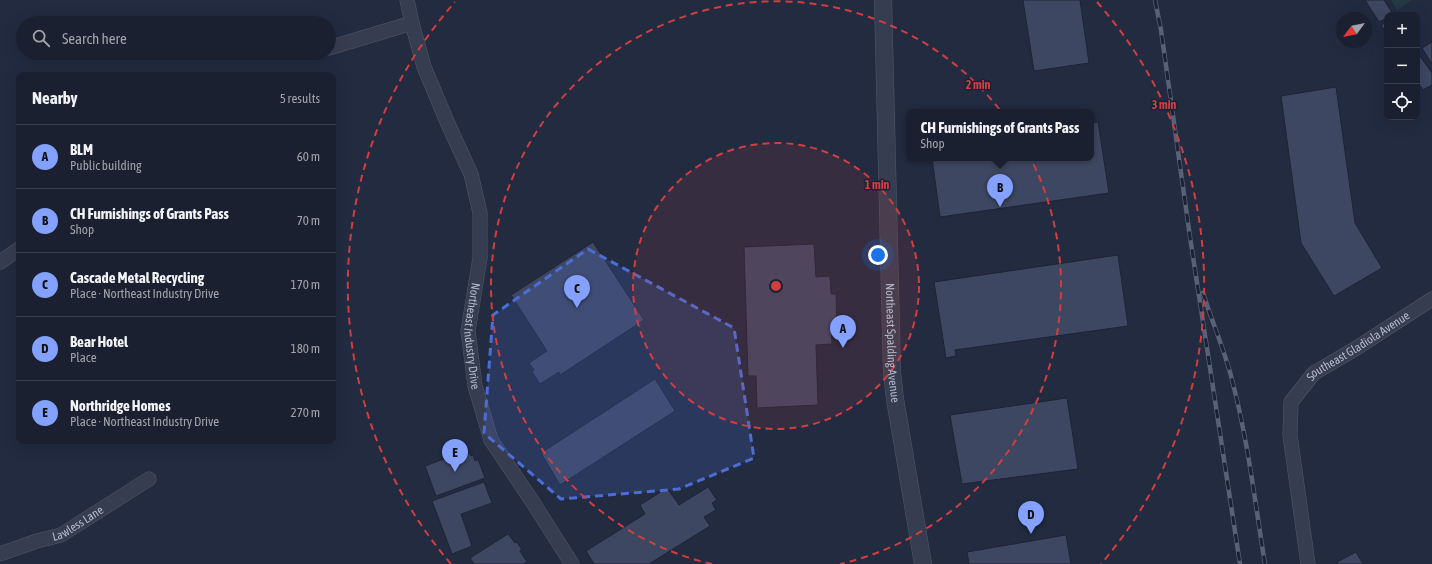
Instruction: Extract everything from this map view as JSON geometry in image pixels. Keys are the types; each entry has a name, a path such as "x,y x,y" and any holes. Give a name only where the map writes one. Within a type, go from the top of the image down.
{"street":[{"name":"Northeast Industry Drive","path":"407,0 424,67 471,174 480,213 480,258 468,331 474,386 491,440 572,564"},
{"name":"Northeast Spalding Avenue","path":"883,0 892,373 895,399 923,564"},
{"path":"336,46 412,23"},
{"path":"0,262 16,251"},
{"name":"Southeast Gladiola Avenue","path":"1308,564 1290,435 1291,402 1314,373 1432,299"},
{"name":"Lawless Lane","path":"0,554 37,541 61,535 149,479"}],"highlighted area":[{"path":"588,249 734,328 754,458 679,489 561,499 484,433 493,315"}],"shaded area":[{"path":"1391,0 1412,0 1397,10"}],"building":[{"path":"1023,0 1080,0 1089,63 1034,71"},
{"path":"1365,0 1384,0 1392,12 1384,12 1384,20 1379,22"},
{"path":"1432,42 1432,64 1422,48"},
{"path":"1420,56 1432,73 1432,85 1423,90 1420,86"},
{"path":"1336,87 1355,223 1382,268 1334,296 1301,243 1281,96"},
{"path":"1098,122 1109,193 940,217 932,161 1094,161 1094,123"},
{"path":"593,242 644,320 560,375 559,372 540,384 532,372 534,370 529,363 547,351 511,295"},
{"path":"814,244 816,277 830,276 831,294 836,294 837,325 831,326 832,344 816,345 818,405 757,408 756,376 748,376 744,247"},
{"path":"1118,255 1128,326 955,350 956,356 946,358 934,282"},
{"path":"655,379 675,411 560,485 541,453"},
{"path":"1067,398 1078,469 962,484 950,415"},
{"path":"470,453 471,456 473,455 475,461 478,459 485,478 436,496 425,466 457,454 459,459 464,458 463,456"},
{"path":"484,482 492,503 461,514 472,546 452,554 432,501"},
{"path":"708,487 717,500 712,503 716,510 704,517 710,526 649,564 594,564 586,551 645,514 640,505 667,488 679,505"},
{"path":"508,534 515,543 517,542 522,550 520,551 527,562 523,564 474,564 470,558"},
{"path":"1066,535 1071,564 969,564 967,552"},
{"path":"1356,552 1363,564 1338,564 1337,562"}],"railway":[{"path":"1155,0 1161,30 1190,237 1240,564"},
{"path":"1203,293 1226,358 1238,403 1247,449 1265,564"}],"place":[{"name":"CH Furnishings of Grants Pass","path":"1000,207"},
{"name":"Cascade Metal Recycling","path":"577,308"},
{"name":"BLM","path":"843,348"},
{"name":"Northridge Homes","path":"455,472"},
{"name":"Bear Hotel","path":"1031,534"}]}
